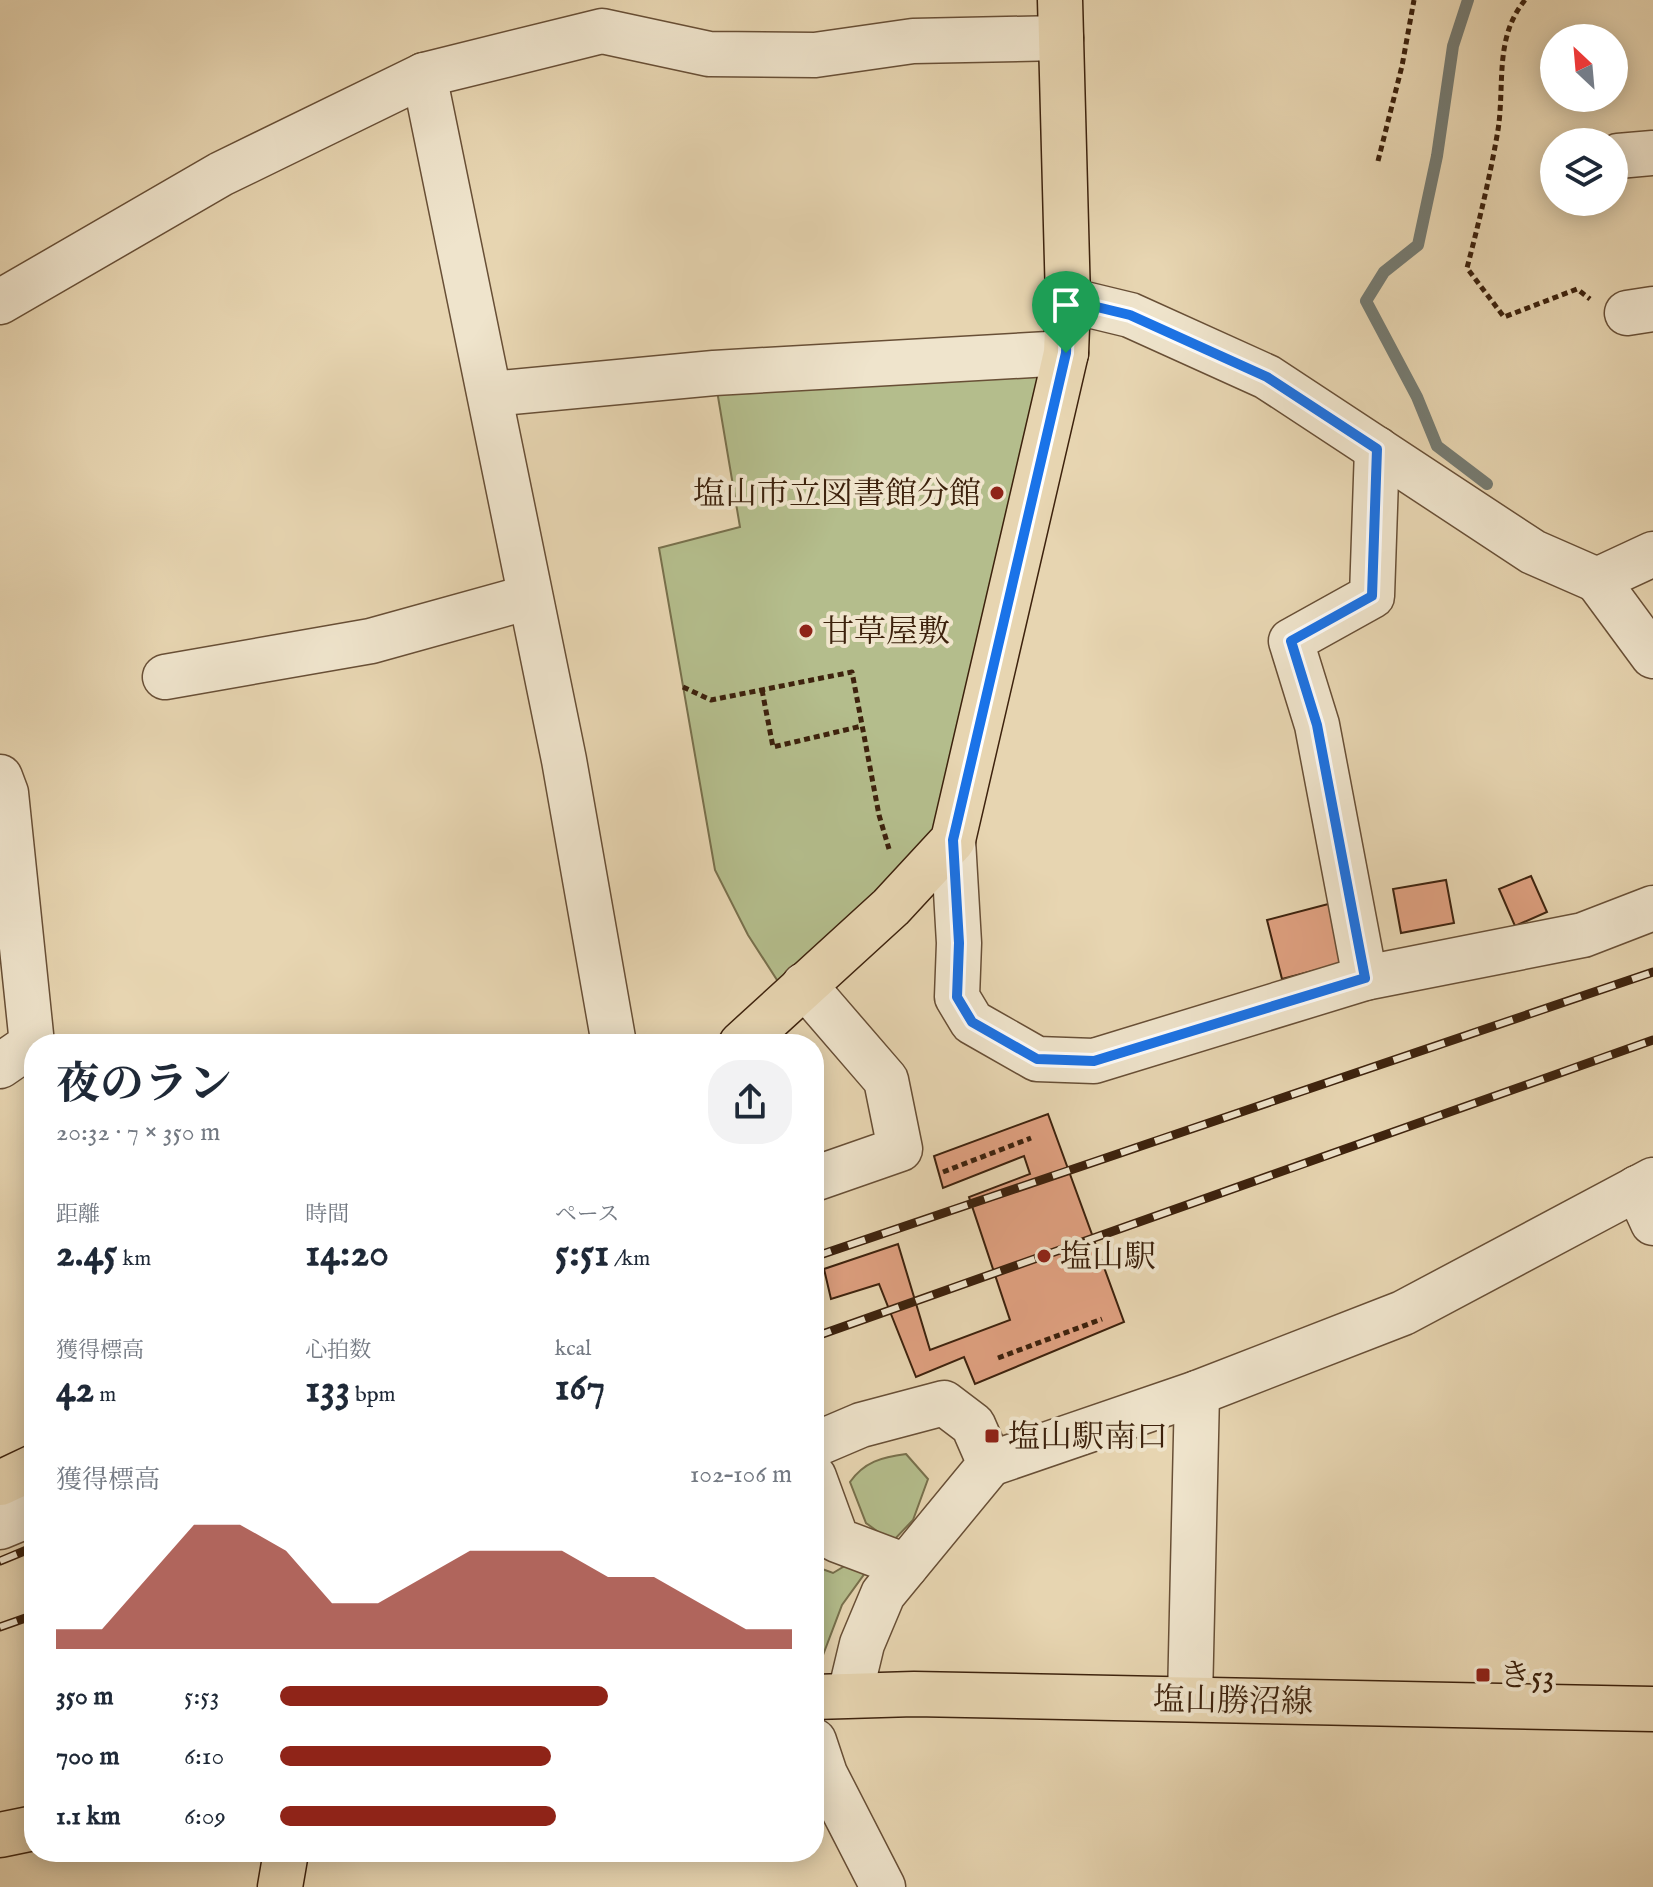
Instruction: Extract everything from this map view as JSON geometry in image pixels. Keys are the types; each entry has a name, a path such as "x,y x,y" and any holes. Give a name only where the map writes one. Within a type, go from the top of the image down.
{"main road":[{"path":"752,1034 901,897 953,840 1066,353 1068,300 1061,19"},
{"path":"0,1483 24,1472"},
{"name":"塩山勝沼線","path":"832,1695 1653,1709"},
{"path":"0,1835 24,1830"},
{"path":"280,1887 284,1862"}],"street":[{"path":"0,302 221,174 424,75 602,31 709,54 815,55 1061,19"},
{"path":"424,75 564,760 612,1034"},
{"path":"1068,300 1130,315 1267,377 1533,552 1597,580 1653,656"},
{"path":"490,394 714,373 1066,353"},
{"path":"1365,978 1317,725 1291,641 1372,596 1377,449"},
{"path":"1597,580 1653,554"},
{"path":"165,677 371,641 529,597"},
{"path":"0,777 6,793 31,1034"},
{"path":"953,840 959,943 957,997 972,1022 1037,1059 1094,1061 1365,978 1583,935 1653,908"},
{"path":"804,985 886,1080 900,1149 824,1176"},
{"path":"0,1066 24,1050"},
{"path":"832,1695 862,1644 883,1594 990,1464 1197,1393 1403,1313 1648,1197"},
{"path":"1190,1699 1197,1393"},
{"path":"824,1441 861,1425 944,1403 973,1425 990,1464"},
{"path":"824,1504 837,1540 906,1566"},
{"path":"0,1527 24,1517"},
{"path":"824,1771 883,1887"}],"path":[{"path":"1378,161 1402,66 1414,0"},
{"path":"1525,0 1512,16 1500,63 1499,125 1467,268 1504,317 1577,289 1602,308 1640,311"},
{"path":"683,687 711,700 852,672 879,815 901,897"},
{"path":"762,690 773,747 862,726"},
{"path":"943,1172 1031,1138"},
{"path":"998,1358 1102,1319"}],"green space":[{"path":"1066,353 963,803 788,997 748,935 715,870 659,548 740,527 714,373"},
{"path":"906,1454 928,1479 913,1520 892,1542 866,1523 850,1482 874,1462"},
{"path":"853,1561 865,1573 842,1605 824,1652 824,1570 833,1573"}],"building":[{"path":"1531,876 1547,912 1515,926 1499,889"},
{"path":"1446,880 1454,923 1401,933 1393,889"},
{"path":"1336,902 1351,961 1282,979 1267,920"},
{"name":"塩山駅","path":"1048,1114 1124,1322 975,1384 964,1357 916,1377 879,1284 831,1299 824,1269 898,1244 930,1350 1010,1320 969,1197 1030,1174 1024,1156 943,1188 934,1156"}],"waterway":[{"path":"1468,0 1453,46 1437,156 1418,245 1384,272 1366,301 1417,397 1437,446 1487,484"}],"railway":[{"path":"824,1254 1653,972"},
{"path":"824,1333 1653,1040"},
{"path":"0,1561 24,1551"},
{"path":"0,1627 24,1619"}],"place":[{"name":"塩山市立図書館分館","path":"997,493"},
{"name":"甘草屋敷","path":"806,631"},
{"name":"塩山駅","path":"1044,1256"},
{"name":"塩山駅南口","path":"992,1436"},
{"name":"き53","path":"1483,1675"}],"route":[{"path":"1068,300 1130,315 1267,377 1377,449 1372,596 1291,641 1317,725 1365,978 1094,1061 1037,1059 972,1022 957,997 959,943 953,840 1066,353 1068,300"}]}
